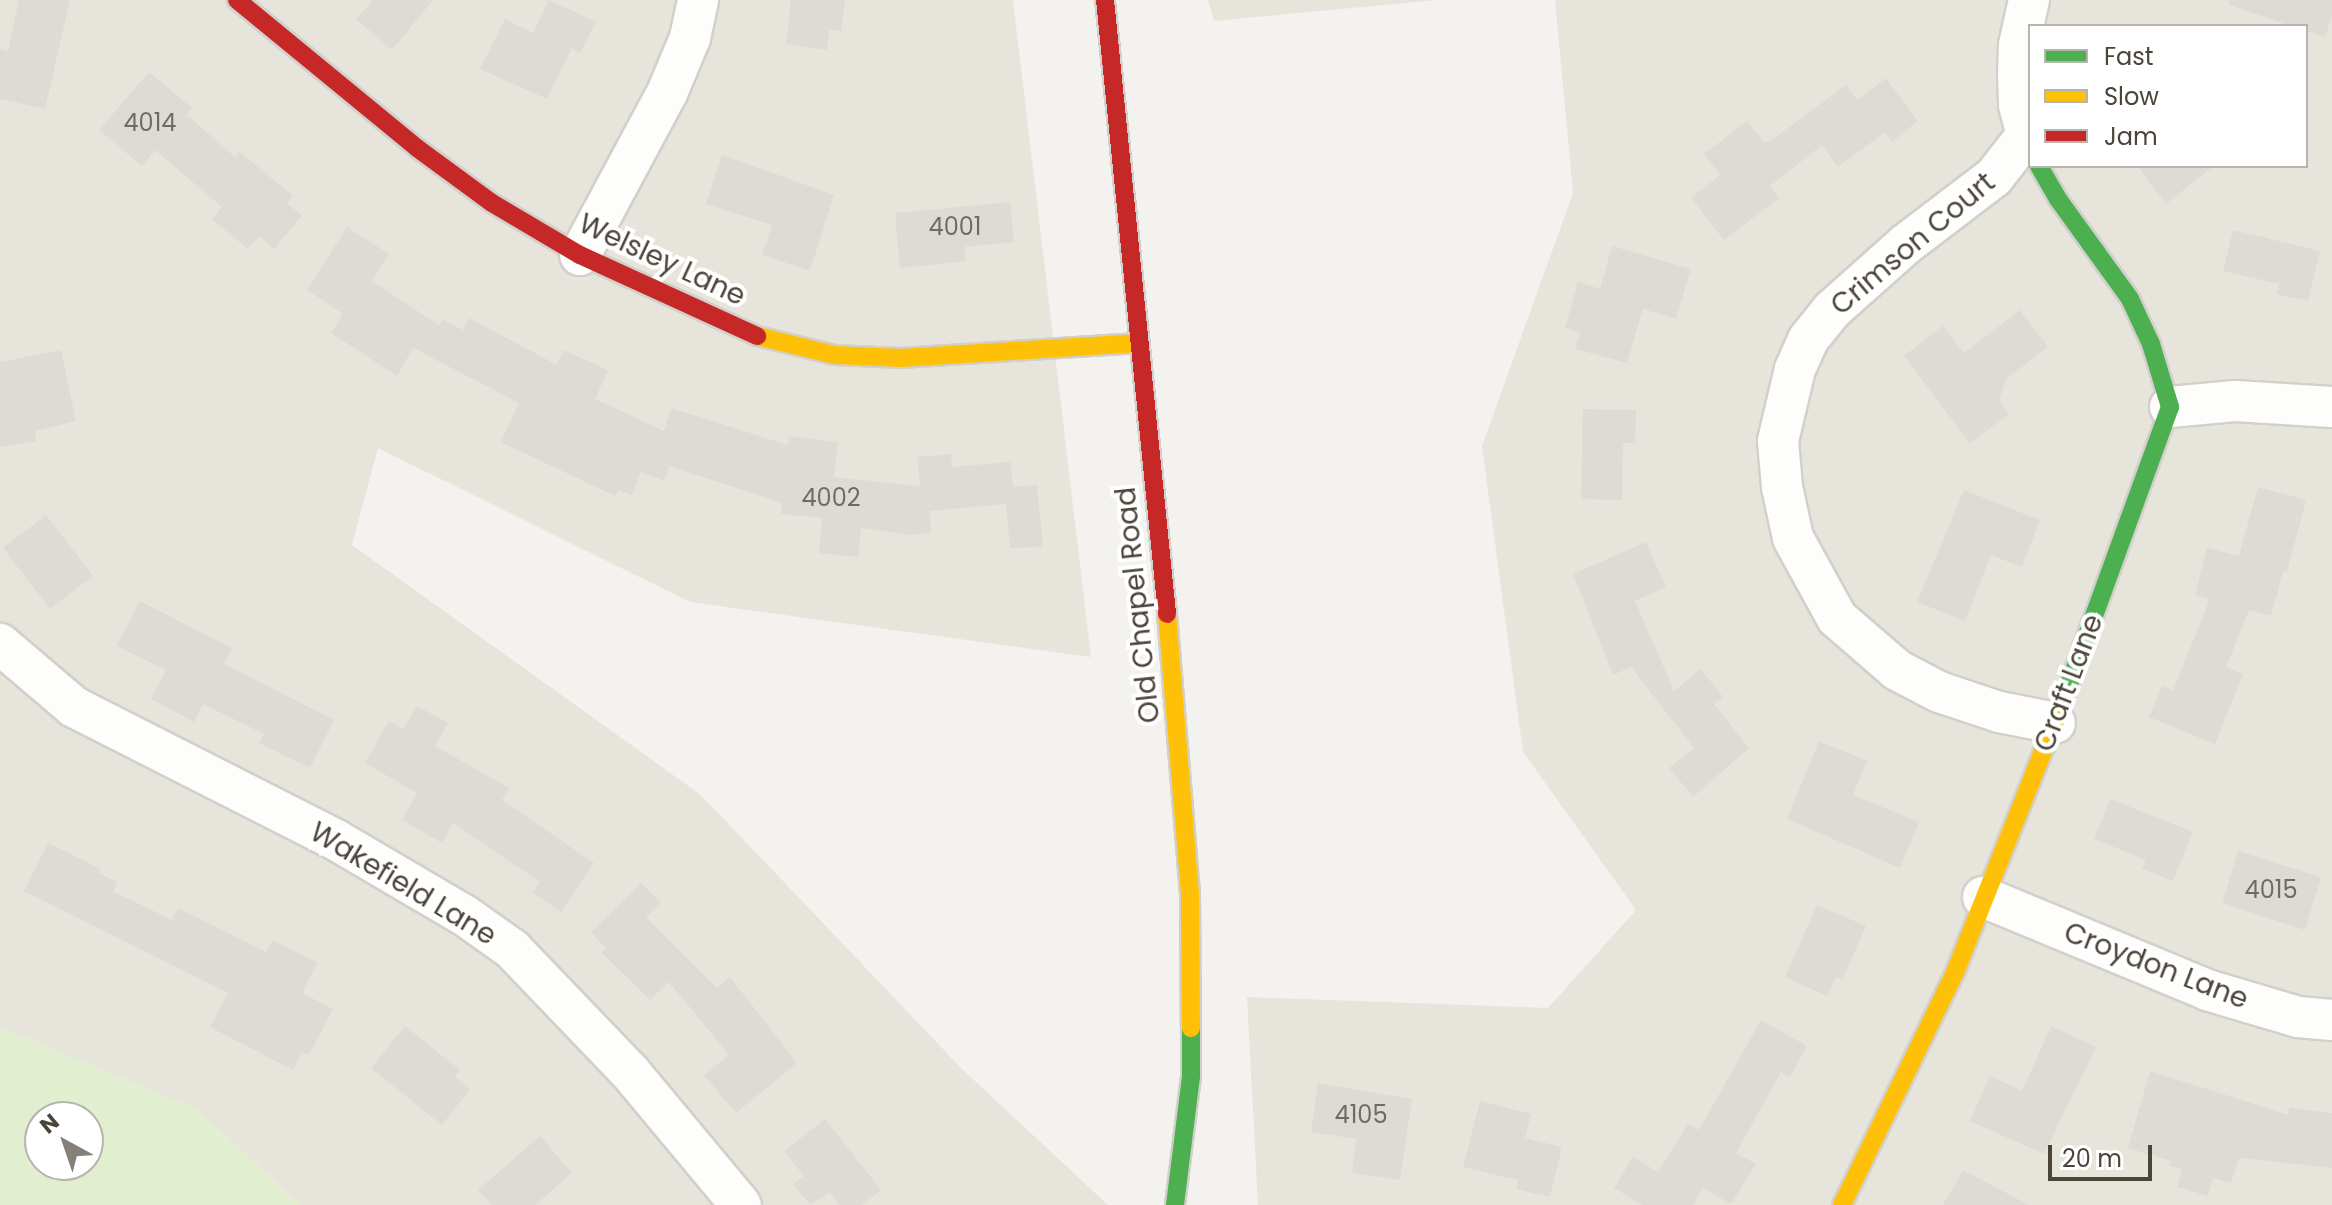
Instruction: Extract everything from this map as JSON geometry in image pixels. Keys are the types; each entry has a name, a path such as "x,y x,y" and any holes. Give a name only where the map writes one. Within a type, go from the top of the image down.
{"street":[{"name":"Welsley Lane","path":"237,0 417,148 492,203 580,255 755,335 835,355 901,358 991,355 1140,343"},
{"path":"580,255 667,93 690,38 698,0"},
{"name":"Old Chapel Road","path":"1105,0 1181,757 1190,895 1191,1076 1175,1205"},
{"path":"2028,132 2018,75 2019,45 2029,0"},
{"name":"Crimson Court","path":"2028,151 1906,244 1824,320 1808,340 1795,369 1778,441 1782,487 1793,538 1837,618 1897,670 1939,692 1999,712 2055,723"},
{"path":"2041,168 2058,199 2130,299 2151,344 2170,407 2235,401 2332,407"},
{"name":"Craft Lane","path":"1842,1205 1919,1052 2055,723 2170,407"},
{"name":"Wakefield Lane","path":"0,644 74,707 336,840 464,915 512,949 630,1072 741,1205"},
{"name":"Croydon Lane","path":"1983,897 2207,990 2298,1017 2332,1020"}],"shaded area":[{"path":"0,0 1013,0 1091,657 690,602 378,448 352,545 701,795 962,1069 1108,1205 300,1205 198,1110 0,1027"},
{"path":"1208,0 1436,0 1214,21"},
{"path":"1555,0 2332,0 2332,1205 1258,1205 1247,997 1548,1008 1636,910 1523,752 1482,446 1573,193"}],"green space":[{"path":"0,1027 198,1110 300,1205 0,1205"}],"building":[{"path":"19,0 70,0 45,109 0,99 0,49 8,51"},
{"path":"373,0 433,0 392,50 356,19"},
{"path":"549,0 596,22 580,53 572,48 547,99 480,69 505,19 533,33"},
{"path":"791,0 845,0 841,31 829,30 827,50 786,44"},
{"path":"2230,0 2332,0 2332,16 2325,37 2308,32 2308,24 2285,24 2229,5"},
{"path":"149,72 192,108 187,115 235,157 240,152 293,196 287,203 302,216 274,249 259,236 248,249 212,219 222,207 155,150 142,166 99,130"},
{"path":"1886,78 1918,121 1892,142 1885,132 1838,167 1822,145 1770,186 1779,198 1724,240 1691,198 1720,175 1704,154 1747,121 1764,142 1769,142 1846,85 1857,100"},
{"path":"722,155 834,195 810,271 762,255 772,225 706,204"},
{"path":"2139,168 2211,168 2166,204"},
{"path":"1010,202 1014,242 964,247 966,261 900,268 895,213"},
{"path":"347,227 389,254 372,281 439,325 442,319 463,330 469,318 557,365 564,350 608,370 595,399 664,431 671,408 788,445 789,436 838,442 834,477 920,486 917,457 951,454 952,467 1010,462 1013,487 1037,485 1043,547 1010,548 1006,504 930,511 931,533 910,535 861,528 858,557 819,553 822,518 781,514 782,503 669,466 664,481 641,472 632,495 619,490 615,496 501,442 519,403 413,348 397,376 331,333 343,314 307,290"},
{"path":"2233,230 2320,251 2308,301 2276,294 2279,284 2223,271"},
{"path":"1612,246 1691,269 1676,319 1643,309 1627,363 1575,349 1580,333 1565,328 1578,282 1600,289"},
{"path":"2020,310 2048,347 2006,379 1999,400 2009,414 1970,443 1904,356 1943,326 1964,353"},
{"path":"61,350 76,421 35,431 36,441 0,447 0,362"},
{"path":"1583,409 1636,410 1635,443 1623,443 1622,500 1581,499"},
{"path":"2258,487 2306,500 2287,572 2283,572 2271,616 2249,610 2226,667 2243,674 2215,744 2149,717 2162,686 2173,690 2210,599 2195,595 2207,548 2239,556"},
{"path":"1964,490 2040,520 2022,567 1991,555 1965,621 1917,602"},
{"path":"46,515 93,576 50,609 3,548"},
{"path":"1646,542 1666,587 1635,601 1674,691 1701,669 1723,697 1714,704 1749,748 1693,797 1669,768 1694,748 1631,667 1613,675 1573,574"},
{"path":"140,601 232,648 224,664 334,720 310,768 259,743 264,734 203,704 194,722 151,699 166,670 117,646"},
{"path":"417,706 448,723 435,746 509,788 502,800 594,863 561,912 533,892 540,882 453,823 442,843 402,820 417,793 365,763 389,721 403,729"},
{"path":"1819,741 1867,761 1853,795 1919,822 1900,868 1787,819"},
{"path":"2110,799 2193,832 2173,881 2142,869 2146,860 2094,839"},
{"path":"48,843 101,869 99,873 117,882 113,891 172,920 178,908 266,952 273,940 317,963 302,993 333,1009 309,1055 302,1052 293,1070 210,1027 228,993 24,891"},
{"path":"2238,851 2321,877 2305,930 2222,903"},
{"path":"641,883 661,902 646,917 717,988 730,977 797,1063 736,1113 704,1075 729,1055 669,982 650,1000 602,953 606,948 591,932"},
{"path":"1817,905 1866,926 1842,980 1836,977 1827,996 1785,977"},
{"path":"1761,1020 1807,1046 1790,1077 1781,1072 1736,1153 1756,1164 1731,1204 1703,1188 1693,1205 1642,1205 1614,1188 1633,1157 1658,1172 1688,1124 1699,1130"},
{"path":"405,1026 460,1070 455,1077 470,1089 442,1125 371,1068"},
{"path":"2051,1026 2096,1047 2044,1154 1970,1121 1990,1076 2022,1091"},
{"path":"2150,1071 2289,1115 2289,1108 2332,1113 2332,1168 2239,1158 2231,1183 2213,1178 2208,1196 2177,1187 2182,1169 2170,1166 2171,1161 2128,1148"},
{"path":"1318,1083 1412,1099 1400,1180 1352,1173 1356,1139 1311,1132"},
{"path":"1480,1101 1531,1114 1525,1138 1562,1147 1550,1197 1516,1189 1518,1180 1463,1167"},
{"path":"825,1119 881,1190 862,1205 839,1205 830,1193 810,1205 793,1184 804,1176 784,1151"},
{"path":"540,1136 572,1173 535,1205 492,1205 478,1190"},
{"path":"1963,1170 2029,1205 1943,1205"}],"traffic: fast":[{"path":"2040,168 2058,199 2130,299 2151,344 2170,407 2063,701"},
{"path":"1175,1205 1191,1076 1191,1028"}],"traffic: slow":[{"path":"757,336 835,355 901,358 1140,343"},
{"path":"1167,614 1190,895 1191,1028"},
{"path":"1842,1205 1956,970 2063,701"}],"traffic: jam":[{"path":"237,0 417,148 492,203 580,255 757,336"},
{"path":"1105,0 1167,614"}]}
